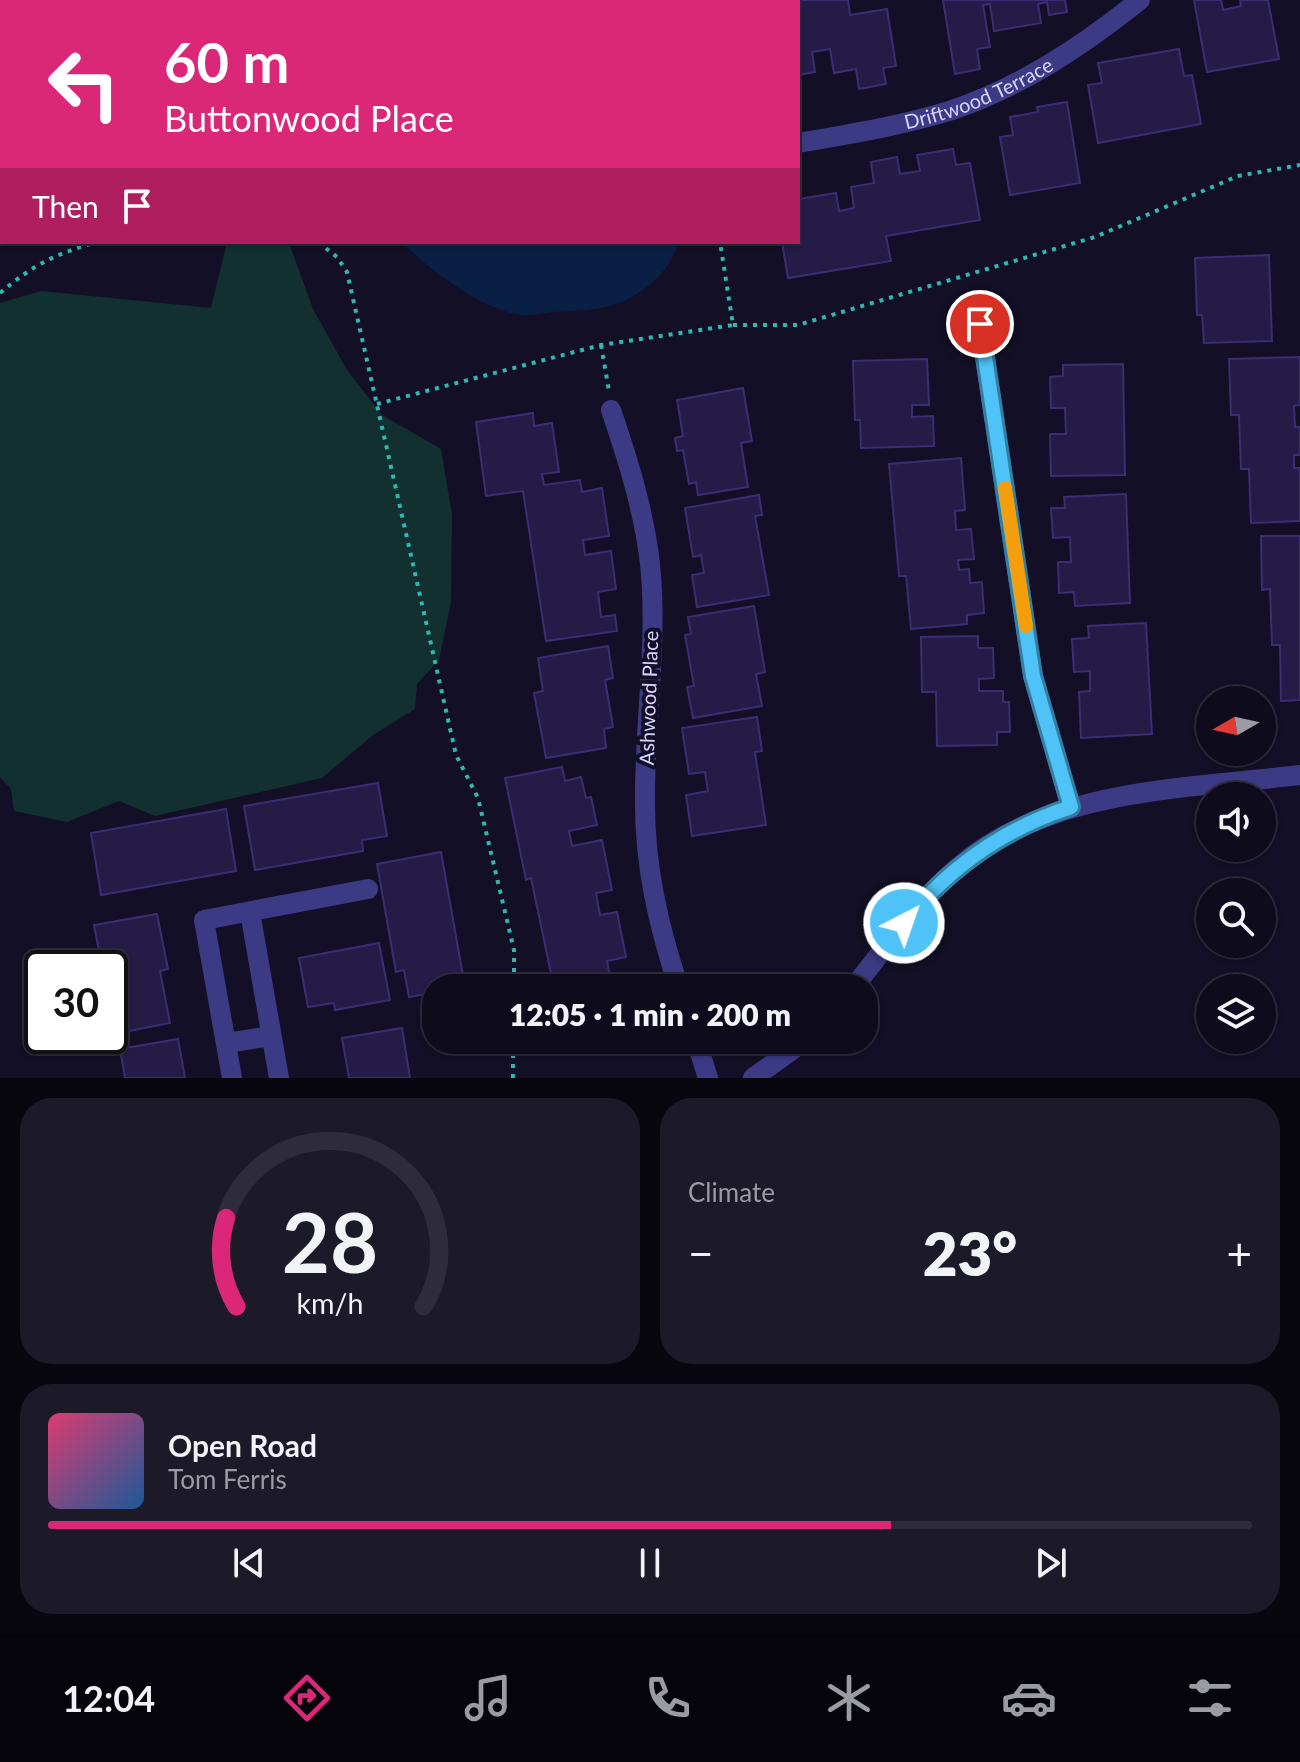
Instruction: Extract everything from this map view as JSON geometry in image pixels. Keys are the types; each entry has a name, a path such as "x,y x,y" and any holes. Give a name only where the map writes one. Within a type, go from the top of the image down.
{"street":[{"name":"Driftwood Terrace","path":"800,143 899,125 999,91 1047,67 1091,39 1140,0"},
{"path":"980,324 1033,676 1071,807"},
{"name":"Ashwood Place","path":"611,410 641,512 650,565 652,618 645,797 647,850 652,890 674,974"},
{"path":"864,974 921,902 958,866 1023,825 1071,807 1123,796 1300,775"},
{"path":"232,1078 204,920 368,889"},
{"path":"250,912 279,1078"},
{"path":"226,1043 271,1036"},
{"path":"700,1054 708,1078"},
{"path":"753,1078 786,1054"}],"path":[{"path":"377,404 601,345 733,325 798,325 1095,237 1238,176 1300,165"},
{"path":"0,293 37,263 90,244"},
{"path":"321,244 337,257 347,272 456,755 478,798 514,950 514,974"},
{"path":"720,244 733,325"},
{"path":"601,345 611,410"},
{"path":"513,1054 513,1078"}],"green space":[{"path":"227,244 289,244 313,309 347,370 382,415 441,449 452,515 451,602 439,660 417,684 415,709 373,735 322,778 155,816 119,801 67,822 14,811 11,789 0,777 0,303 41,291 211,308"}],"water":[{"path":"404,244 678,244 659,276 626,300 591,309 525,315 487,304 425,263"}],"building":[{"path":"800,0 848,0 850,15 887,9 896,66 883,68 886,84 859,89 856,69 834,73 830,49 812,52 815,72 800,75"},
{"path":"943,0 1065,0 1067,12 1049,15 1047,2 1038,4 1041,23 994,31 990,4 983,5 990,47 977,49 980,69 955,74"},
{"path":"1194,0 1221,0 1223,10 1241,6 1240,0 1268,0 1279,59 1207,72"},
{"path":"1179,49 1184,76 1192,75 1201,124 1098,143 1088,85 1102,83 1098,63"},
{"path":"1067,102 1080,183 1010,195 1000,137 1013,135 1010,117 1038,112 1037,107"},
{"path":"953,149 956,165 970,163 980,220 886,236 891,261 788,278 782,244 800,244 800,199 836,193 839,211 854,208 851,187 874,183 871,162 897,157 900,174 920,171 917,155"},
{"path":"1269,255 1272,341 1204,343 1202,315 1197,315 1195,258"},
{"path":"1300,357 1300,405 1294,406 1295,427 1300,427 1300,455 1294,455 1294,468 1300,468 1300,521 1251,523 1249,469 1241,469 1239,415 1231,415 1229,359"},
{"path":"927,359 929,405 912,405 912,417 933,416 934,446 861,448 860,420 855,420 853,361"},
{"path":"1123,364 1125,475 1051,476 1050,434 1066,434 1065,408 1051,408 1050,377 1063,376 1063,365"},
{"path":"743,388 752,441 741,443 748,487 698,495 696,482 689,484 683,450 677,451 675,438 683,436 677,400"},
{"path":"533,413 534,426 552,423 559,472 542,474 544,485 580,480 582,492 602,488 609,536 583,540 585,555 611,551 616,589 598,592 601,617 615,615 617,631 546,641 523,491 486,496 476,422"},
{"path":"961,458 965,510 955,511 956,530 971,529 974,559 958,560 959,570 969,569 970,583 982,582 984,613 967,615 967,624 911,629 906,576 899,576 889,464"},
{"path":"1126,494 1130,603 1075,606 1074,592 1059,593 1058,562 1071,562 1070,537 1053,538 1051,508 1065,508 1064,497"},
{"path":"759,495 762,515 755,516 769,595 697,607 692,575 704,573 701,555 693,557 685,508"},
{"path":"1261,536 1300,536 1300,700 1281,701 1280,645 1272,645 1270,589 1262,590"},
{"path":"754,606 765,672 756,674 762,706 693,718 687,687 694,686 685,635 691,634 688,617"},
{"path":"1146,623 1152,734 1081,738 1079,692 1090,691 1090,671 1074,672 1072,639 1089,638 1088,626"},
{"path":"978,636 978,648 993,648 994,678 979,679 979,691 1003,691 1003,702 1009,702 1010,732 997,732 997,745 937,746 936,692 922,692 921,637"},
{"path":"608,646 613,678 605,680 613,727 604,729 606,748 546,758 534,693 543,691 538,658"},
{"path":"757,717 762,751 755,752 766,825 692,836 686,795 708,791 705,772 689,774 682,728"},
{"path":"562,767 565,781 581,777 586,798 591,797 597,825 569,831 572,846 602,840 612,890 596,893 600,915 617,912 626,957 607,961 610,974 551,974 531,878 526,880 505,778"},
{"path":"378,783 387,836 362,840 363,851 255,870 244,806"},
{"path":"226,809 236,871 101,895 91,833"},
{"path":"441,852 463,974 422,974 422,995 409,997 404,970 396,972 377,864"},
{"path":"157,914 168,969 160,971 170,1023 128,1031 128,950 99,950 94,925"},
{"path":"379,943 390,1000 335,1010 334,1003 308,1007 299,958"},
{"path":"402,1028 410,1078 349,1078 342,1038"},
{"path":"178,1039 185,1078 125,1078 121,1054 128,1054 128,1048"}],"slow traffic":[{"path":"1005,488 1026,626"}],"route":[{"path":"904,923 958,866 1000,837 1071,807 1033,676 980,324"}]}
